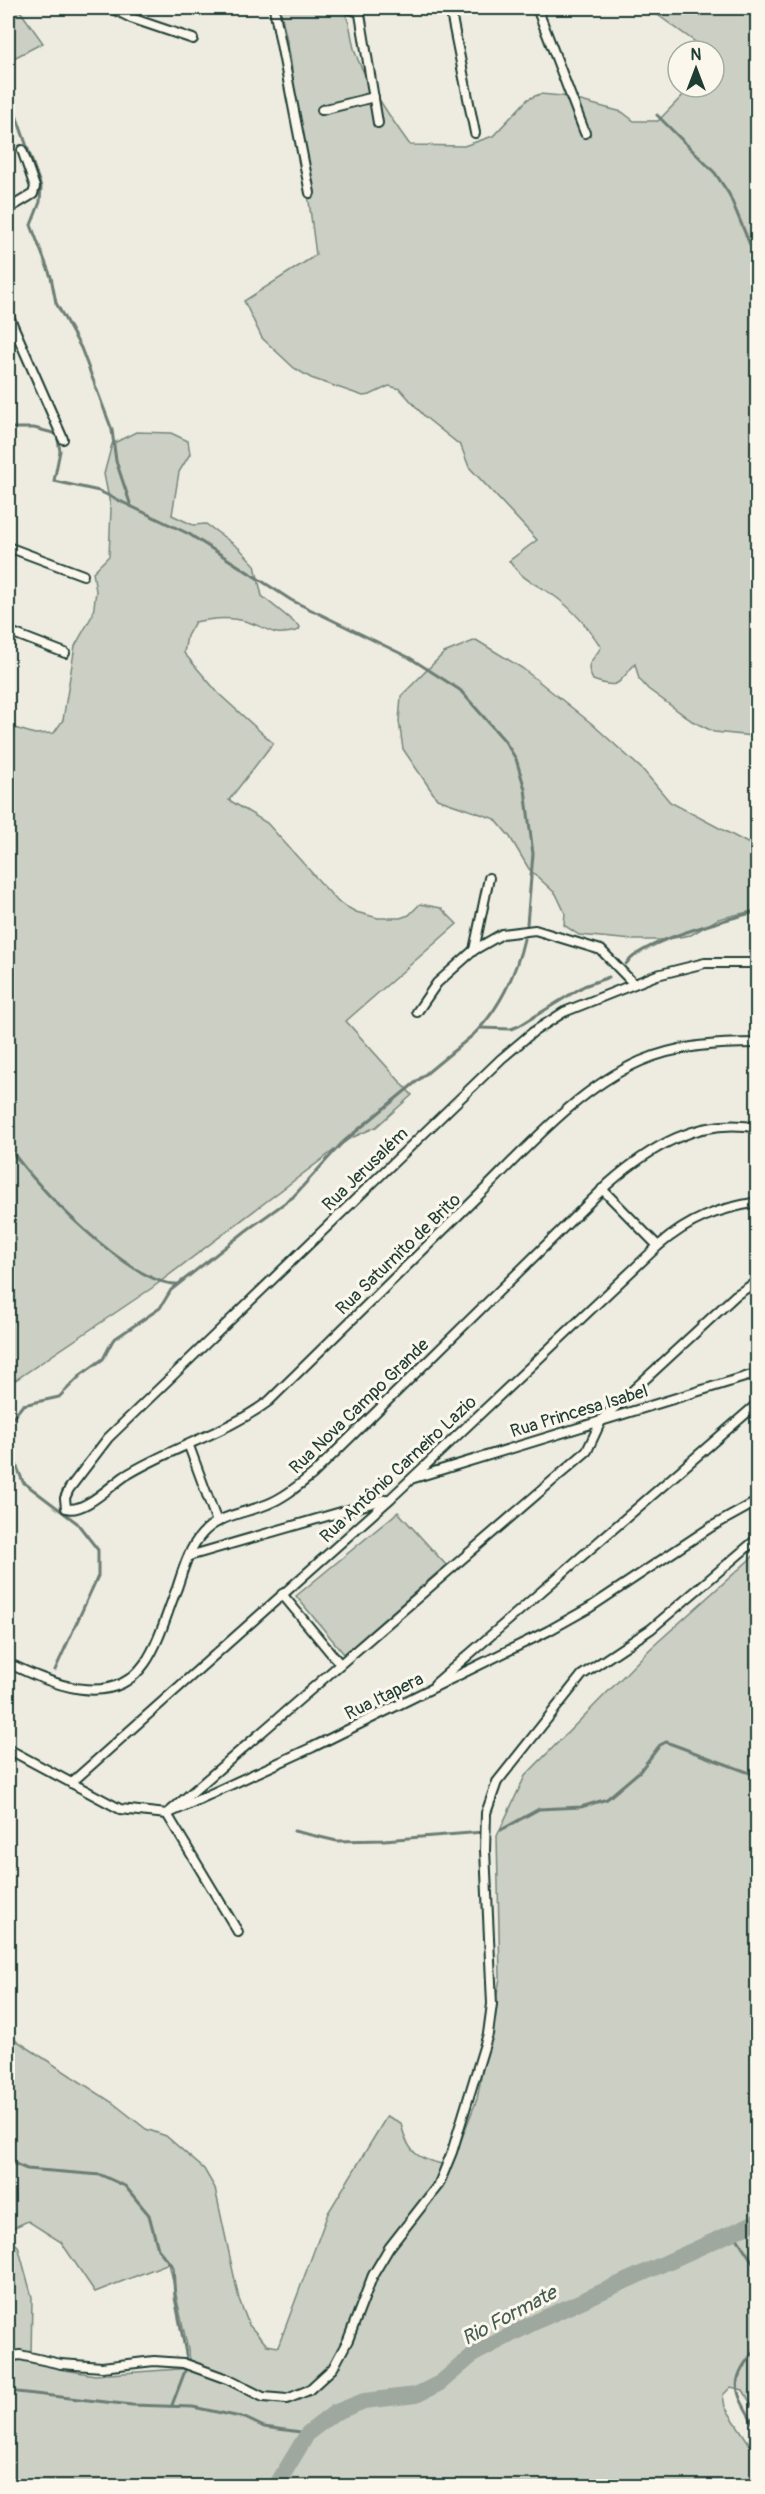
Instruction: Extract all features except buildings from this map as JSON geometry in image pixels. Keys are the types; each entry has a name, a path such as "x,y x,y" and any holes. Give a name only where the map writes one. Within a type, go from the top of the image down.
{"street":[{"path":"111,8 131,18 193,39"},
{"path":"274,8 310,193"},
{"path":"347,8 359,10 378,123"},
{"path":"450,8 475,133"},
{"path":"537,8 585,133"},
{"path":"322,110 374,97"},
{"path":"8,209 33,194 35,187 22,150"},
{"path":"8,314 63,439"},
{"path":"8,547 83,575"},
{"path":"8,631 64,653"},
{"path":"474,950 489,878"},
{"path":"417,1012 437,983 474,950 502,934 535,930 601,950 634,984"},
{"name":"Rua Jerusalém","path":"66,1508 65,1498 69,1489 108,1438 501,1059 533,1032 564,1012 657,975 705,963 758,963"},
{"name":"Rua Saturnito de Brito","path":"66,1508 73,1510 83,1507 133,1471 230,1427 269,1401 555,1121 610,1078 641,1061 680,1049 722,1043 758,1043"},
{"name":"Rua Nova Campo Grande","path":"8,1663 68,1688 93,1690 114,1686 131,1678 144,1664 155,1645 189,1556 202,1534 217,1522 277,1499 313,1474 630,1164 659,1145 689,1132 721,1126 758,1128"},
{"path":"602,1189 658,1246"},
{"name":"Rua Antônio Carneiro Lazio","path":"71,1783 391,1497 658,1246 680,1228 709,1213 758,1202"},
{"path":"8,1749 120,1809 167,1814 587,1451 602,1419 736,1295 758,1281"},
{"name":"Rua Princesa Isabel","path":"410,1479 758,1373"},
{"path":"426,1693 758,1403"},
{"path":"189,1446 217,1522"},
{"path":"189,1556 391,1497"},
{"name":"Rua Itapera","path":"167,1814 426,1693 548,1631 589,1608 711,1527 758,1501"},
{"path":"8,2357 21,2355 61,2364 102,2367 154,2361 183,2363 227,2379 263,2397 287,2399 309,2390 333,2368 348,2340 373,2275 389,2248 439,2184 452,2152 488,2034 492,2004 485,1850 486,1813 497,1782 582,1675 651,1629 758,1538"},
{"path":"282,1594 340,1664"},
{"path":"167,1814 238,1932"}],"shaded area":[{"path":"8,8 18,8 43,43 8,61"},
{"path":"280,8 341,8 347,18 355,52 365,75 410,145 464,146 493,136 528,99 540,94 562,96 622,112 634,121 658,121 679,99 726,99 726,39 691,39 648,8 757,8 757,747 753,736 714,732 692,721 648,689 639,679 635,664 618,683 609,684 593,680 589,666 601,647 574,612 553,595 525,578 509,561 537,540 469,467 461,446 425,417 400,389 389,386 363,396 311,378 294,368 262,338 244,301 316,255 290,55"},
{"path":"136,432 171,433 188,441 190,454 179,472 172,515 193,525 206,524 239,548 255,565 262,596 300,627 299,630 278,633 242,620 215,619 195,622 187,636 184,653 219,694 273,743 229,800 267,823 338,902 356,912 378,918 400,918 409,915 420,904 441,908 457,924 346,1021 412,1095 376,1127 349,1139 152,1288 8,1385 8,726 35,734 54,733 63,720 75,646 93,614 96,591 93,572 109,556 111,509 104,474 112,444"},
{"path":"476,640 522,668 591,723 643,770 670,802 757,848 757,910 718,919 691,935 662,940 579,935 564,925 565,913 556,894 529,869 510,837 495,819 437,799 403,749 399,721 401,696 444,653"},
{"path":"398,1512 446,1565 344,1654 296,1596"},
{"path":"757,1553 757,2414 743,2390 731,2387 723,2395 725,2407 757,2455 757,2486 8,2486 8,2238 18,2246 32,2297 31,2360 65,2370 95,2375 192,2368 169,2263 95,2292 61,2242 28,2221 8,2230 8,2035 113,2103 146,2129 166,2136 204,2169 215,2188 239,2299 249,2325 267,2345 278,2347 328,2213 387,2116 401,2123 407,2143 417,2154 431,2161 451,2166 477,2099 500,1978 497,1836 525,1776 650,1649"}],"waterway":[{"path":"8,20 9,8"},
{"path":"8,92 41,187 40,202 31,225 51,277 56,303 81,348 112,430 116,461 131,506"},
{"path":"657,115 715,173 729,194 758,264"},
{"path":"8,428 34,428 57,434 60,451 54,481 99,491 189,534 291,600 410,658 460,690 504,740 516,759 525,789 533,854 527,924"},
{"path":"626,964 635,955 667,939 758,911"},
{"path":"8,1424 23,1405 59,1397 82,1374 103,1359 113,1340 160,1308 171,1290 293,1197 342,1143 473,1035 491,1014 505,991 524,939"},
{"path":"480,1028 511,1029 519,1026 584,986 609,977"},
{"path":"8,1145 38,1183 84,1230 135,1268 158,1280 177,1284"},
{"path":"8,1444 23,1482 77,1523 98,1550 98,1576 55,1670"},
{"path":"501,1830 539,1809 581,1807 607,1799 640,1771 660,1745 666,1742 758,1776"},
{"path":"294,1831 337,1841 384,1840 483,1832"},
{"path":"8,2161 27,2169 101,2175 125,2186 149,2215 158,2249 173,2267 175,2298 187,2359"},
{"name":"Rio Formate","path":"276,2486 308,2433 334,2413 364,2401 416,2395 440,2383 474,2354 535,2322 758,2221"},
{"path":"733,2232 758,2270"},
{"path":"758,2347 741,2370 737,2388 744,2407 758,2431"},
{"path":"172,2405 185,2371"},
{"path":"8,2391 132,2405 193,2407 245,2418 264,2427 308,2433"}]}
